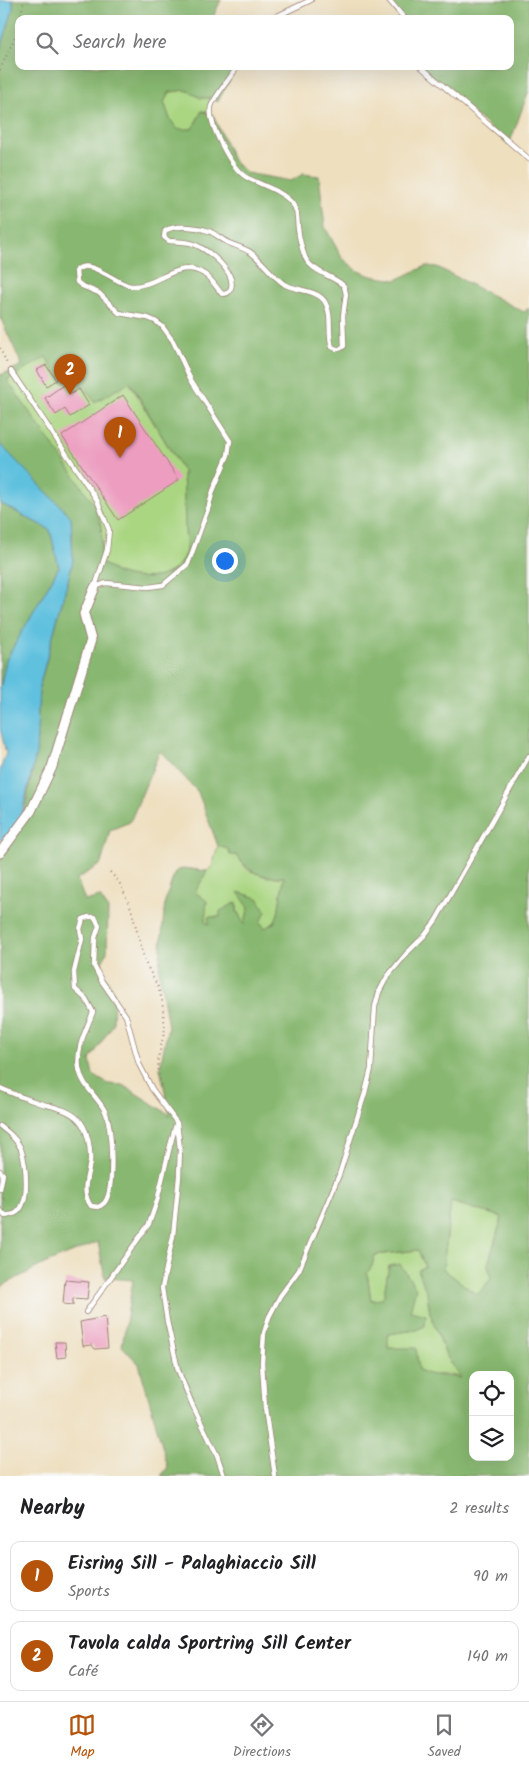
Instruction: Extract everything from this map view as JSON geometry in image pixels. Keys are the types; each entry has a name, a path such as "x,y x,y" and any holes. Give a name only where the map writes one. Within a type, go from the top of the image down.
{"street":[{"path":"0,853 31,811 52,767 90,640 84,614 95,587"}],"lane":[{"path":"279,15 311,0"},
{"path":"389,0 402,15"},
{"path":"95,587 106,583 148,587 163,585 188,564 213,491 228,455 230,441 191,380 174,341 168,332 155,321 119,313 99,292 82,286 77,282 76,271 79,268 84,266 90,267 132,286 155,281 177,270 195,269 204,274 222,294 227,294 232,285 231,277 225,267 198,245 190,242 169,242 164,237 164,232 169,228 180,226 209,231 226,242 250,252 284,284 291,288 311,292 324,300 330,315 330,340 332,347 341,349 344,346 343,316 346,294 344,286 317,269 305,257 298,229 296,209 293,203 286,196 244,176 237,170 218,137 211,107 235,70"},
{"path":"425,70 529,159"},
{"path":"11,371 97,500 110,530 107,550 95,587"},
{"path":"275,1476 265,1408 262,1363 264,1333 269,1317 280,1296 299,1270 339,1175 371,1069 375,1007 379,992 387,977 436,920 529,756"},
{"path":"0,1088 39,1104 63,1109 79,1119 87,1135 90,1161 85,1182 86,1198 91,1206 99,1207 106,1202 110,1187 110,1125 104,1110 87,1088 79,1070 78,1051 92,1012 86,999 75,989 74,972 82,939 80,930 83,919 88,917 95,918 99,926 95,938 94,966 101,980 126,1016 139,1064 143,1072 152,1089 177,1123 180,1149 178,1187 173,1236 162,1288 178,1370 192,1404 218,1455 224,1476"},
{"path":"86,1312 149,1224 157,1201 177,1123"},
{"path":"0,1126 13,1137 20,1148 26,1170 25,1195 20,1209 15,1215 5,1216 0,1210"},
{"path":"0,1171 3,1174 0,1189"}],"path":[{"path":"21,15 24,0"},
{"path":"0,70 15,37"},
{"path":"0,348 11,371"},
{"path":"110,872 119,882 131,908 145,962 158,987 162,1000 165,1029 158,1059 158,1072 162,1090"}],"green space":[{"path":"13,0 221,0 214,15 15,15 15,70 235,70 218,102 210,98 201,98 186,90 170,92 164,102 170,119 177,129 192,129 202,111 213,115 233,160 246,173 291,181 303,174 319,176 325,227 342,258 358,271 371,276 396,280 426,266 437,267 524,312 529,308 529,1476 161,1476 168,1467 139,1364 122,1346 133,1280 105,1278 98,1242 44,1264 0,1287 0,860 21,827 36,753 39,688 73,561 71,517 0,445 0,374 22,365 0,317 0,51 13,10","holes":["46,357 61,381 82,385 95,402 130,382 183,471 186,552 181,562 168,573 151,578 132,577 115,572 99,561 102,532 94,504 7,380","160,751 198,792 218,846 228,849 230,855 236,855 247,867 257,874 284,877 278,914 274,923 265,928 260,922 266,912 258,898 238,892 249,908 244,924 237,911 237,902 220,911 220,917 208,917 209,924 205,922 207,901 195,892 207,871 183,868 175,872 165,901 159,970 168,1027 160,1068 170,1115 123,1085 108,1084 93,1075 90,1060 113,1024 114,992 100,967 107,952 108,909 100,897 85,901 77,879 101,864 110,830 130,822","451,1202 502,1217 488,1265 491,1279 477,1295 443,1269","418,1250 425,1266 418,1270 427,1293 430,1313 446,1355 461,1378 434,1375 419,1370 416,1348 388,1348 388,1334 416,1330 425,1326 426,1315 410,1311 416,1288 400,1264 389,1266 383,1299 371,1300 367,1273 372,1266 375,1255"]},
{"path":"387,0 529,0 529,90 509,145 425,70 514,70 514,15 398,15"},
{"path":"186,90 201,98 210,98 209,112 202,111 192,129 177,130 170,119 164,102 170,92"},
{"path":"46,356 61,381 82,385 95,401 129,382 183,471 186,552 181,562 168,573 151,578 132,577 115,572 99,561 103,541 7,380"},
{"path":"0,503 50,530 59,567 6,660 0,690"},
{"path":"218,846 228,849 236,855 248,870 267,877 284,877 278,914 274,923 265,929 249,908 244,925 237,910 237,902 209,925 204,922 195,892 207,871 212,867"},
{"path":"451,1202 502,1217 488,1264 491,1279 477,1295 443,1269"},
{"path":"418,1250 425,1266 418,1270 427,1293 430,1313 446,1355 462,1378 446,1374 429,1376 388,1348 387,1334 416,1330 425,1326 410,1312 389,1266 383,1300 371,1300 367,1272 372,1266 374,1255"}],"water":[{"path":"0,0 13,0 13,10 0,51"},
{"path":"0,444 71,517 73,561 39,687 36,754 19,826 0,841 0,771 6,753 0,728 0,690 6,660 59,567 50,530 0,503"}],"building":[{"path":"46,365 56,380 46,386 37,370"},
{"path":"65,384 71,394 79,389 89,405 70,417 65,409 56,415 45,398"},
{"path":"123,395 179,480 118,520 62,436"},
{"path":"65,1280 89,1282 87,1299 73,1298 73,1305 63,1304"},
{"path":"105,1317 108,1348 95,1349 92,1345 83,1346 80,1322"},
{"path":"55,1342 65,1342 66,1357 57,1358"}],"place":[{"name":"Tavola calda Sportring Sill Center","path":"70,395"},
{"name":"Eisring Sill - Palaghiaccio Sill","path":"120,458"}]}
